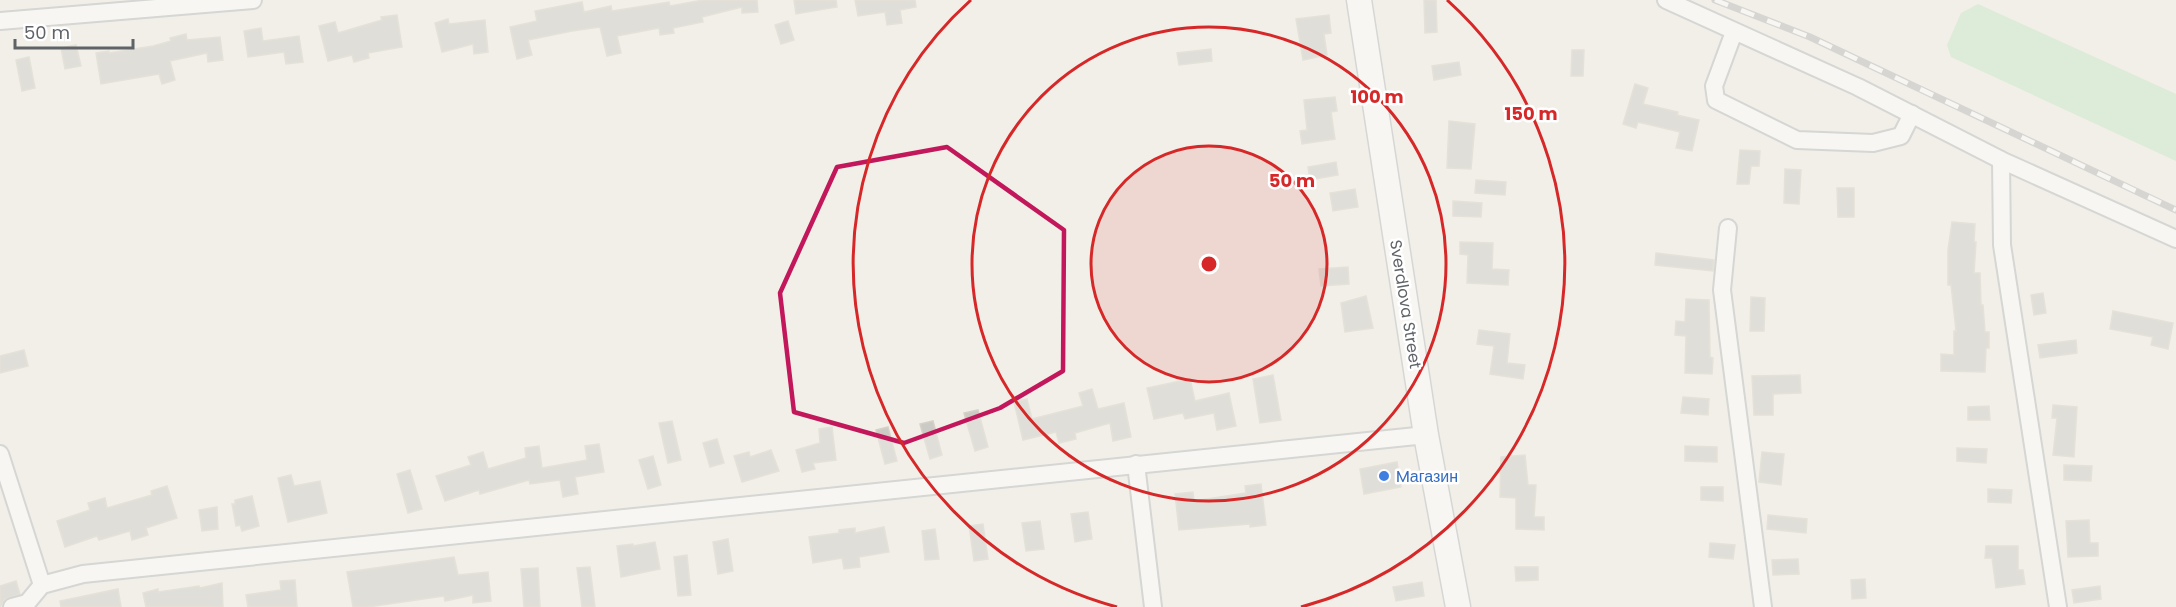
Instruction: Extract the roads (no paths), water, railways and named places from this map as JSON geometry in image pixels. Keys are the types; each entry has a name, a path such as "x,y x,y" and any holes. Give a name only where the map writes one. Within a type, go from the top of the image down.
{"street":[{"path":"0,21 254,0"},
{"name":"Sverdlova Street","path":"1359,0 1426,435 1458,607"},
{"path":"1666,0 1858,87 2001,160 2176,239"},
{"path":"1734,32 1714,86 1716,100 1797,140 1873,143 1901,136 1912,114"},
{"path":"2001,160 2002,245 2058,607"},
{"path":"1728,228 1722,290 1763,607"},
{"path":"12,607 27,603 42,585 83,574 1426,435"},
{"path":"0,454 42,585"},
{"path":"1136,464 1153,607"}],"railway":[{"path":"1715,0 1810,37 2176,210"}],"place":[{"name":"Mагазин","path":"1384,476"}]}
